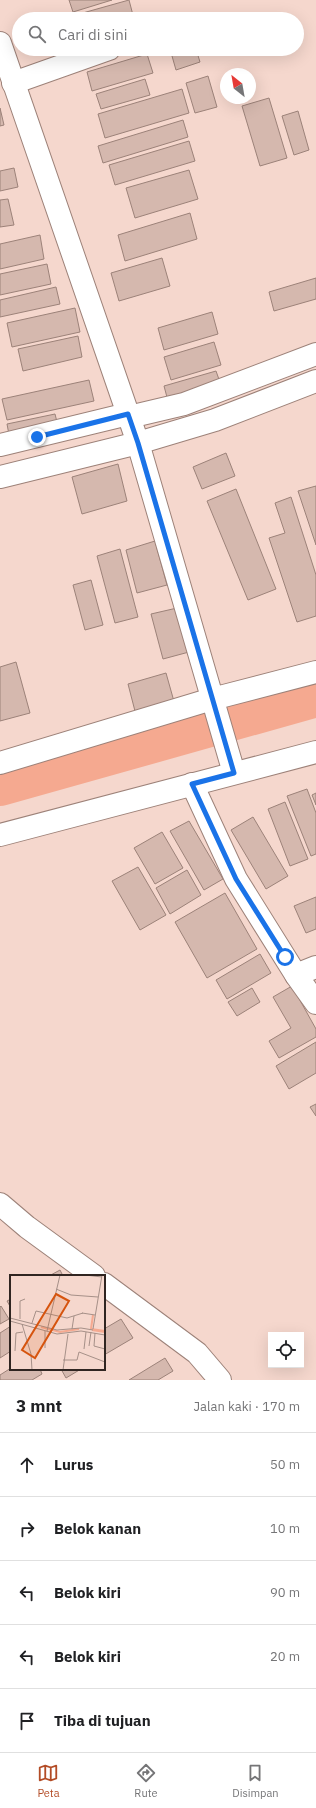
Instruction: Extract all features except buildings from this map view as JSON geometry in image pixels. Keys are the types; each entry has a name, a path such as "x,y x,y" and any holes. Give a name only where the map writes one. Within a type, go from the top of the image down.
{"street":[{"path":"0,43 133,425 234,773"},
{"path":"13,83 88,56"},
{"path":"0,477 133,425 157,412 231,388 316,354"},
{"path":"0,445 133,425 215,420 316,381"},
{"path":"0,763 214,707 316,672"},
{"path":"0,835 316,752"},
{"path":"192,784 236,879 296,975 316,1003"},
{"path":"296,975 316,967"},
{"path":"0,1204 93,1275"},
{"path":"105,1285 197,1353 220,1380"}],"waterway":[{"path":"0,782 316,693"}],"route":[{"path":"37,437 128,414 138,443 234,773 192,784 236,879 285,957"}]}
